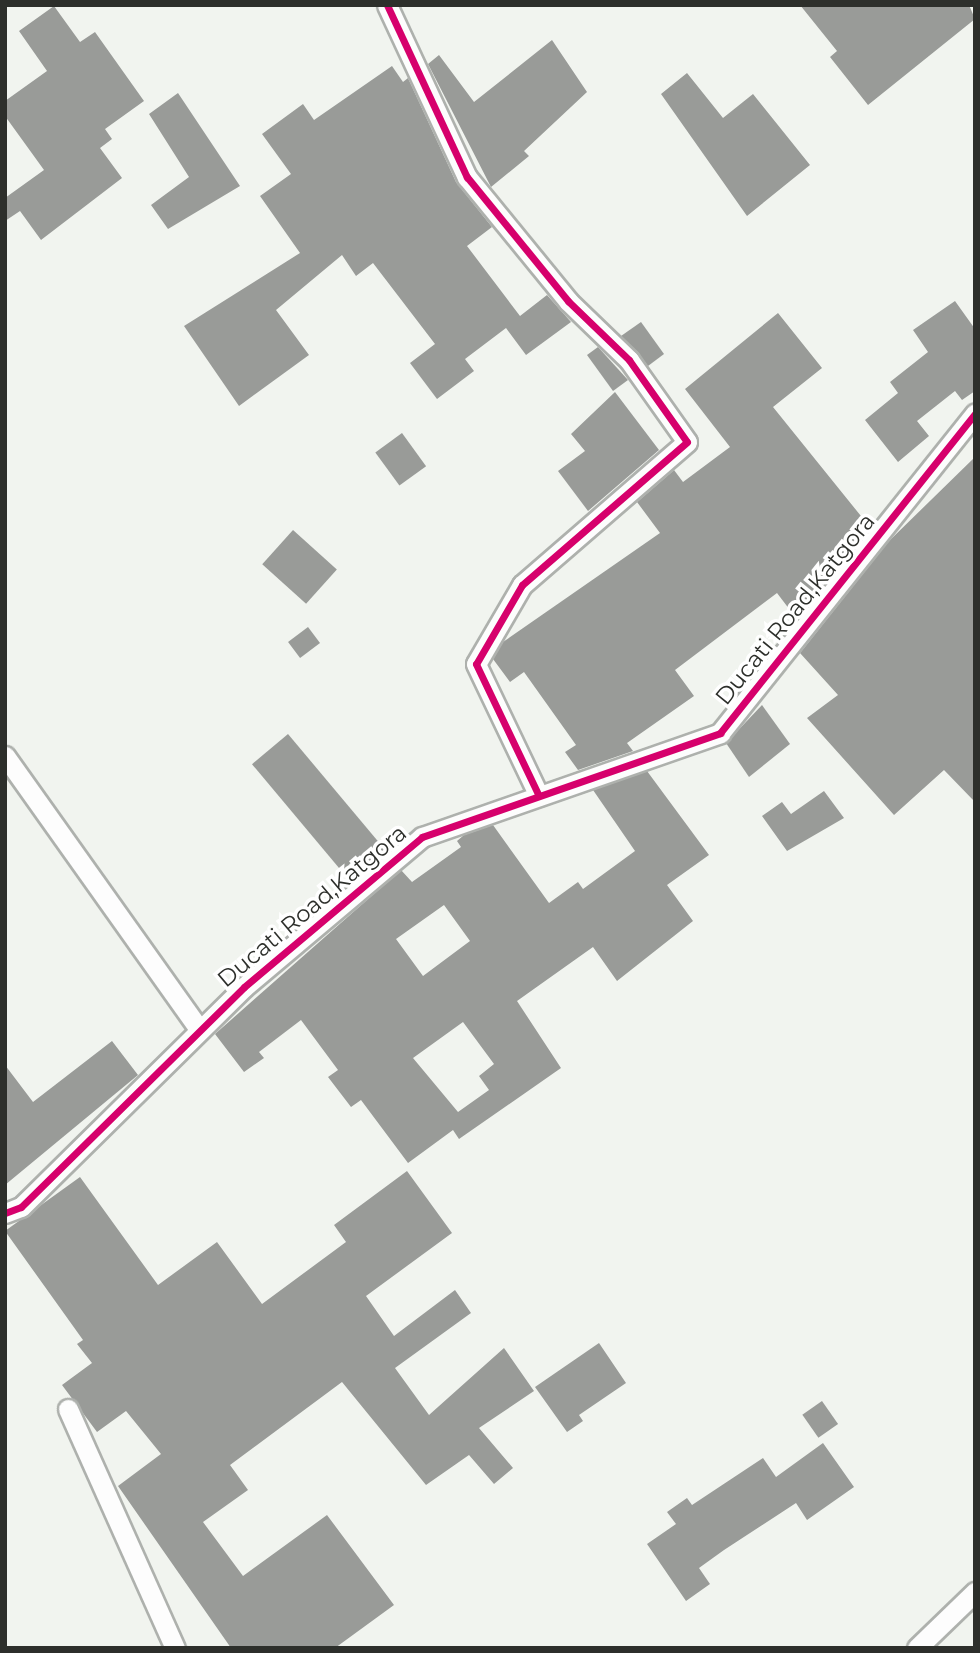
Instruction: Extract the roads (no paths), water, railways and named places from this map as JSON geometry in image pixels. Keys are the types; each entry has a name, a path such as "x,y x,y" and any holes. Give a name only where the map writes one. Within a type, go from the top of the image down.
{"street":[{"path":"387,5 467,177 568,301 629,360 687,442 522,585 476,664 539,796"},
{"name":"Ducati Road,Katgora","path":"5,1213 21,1207 200,1030 422,837 720,733 975,413"},
{"path":"5,756 200,1030"},
{"path":"68,1409 175,1648"},
{"path":"917,1648 975,1592"}]}
